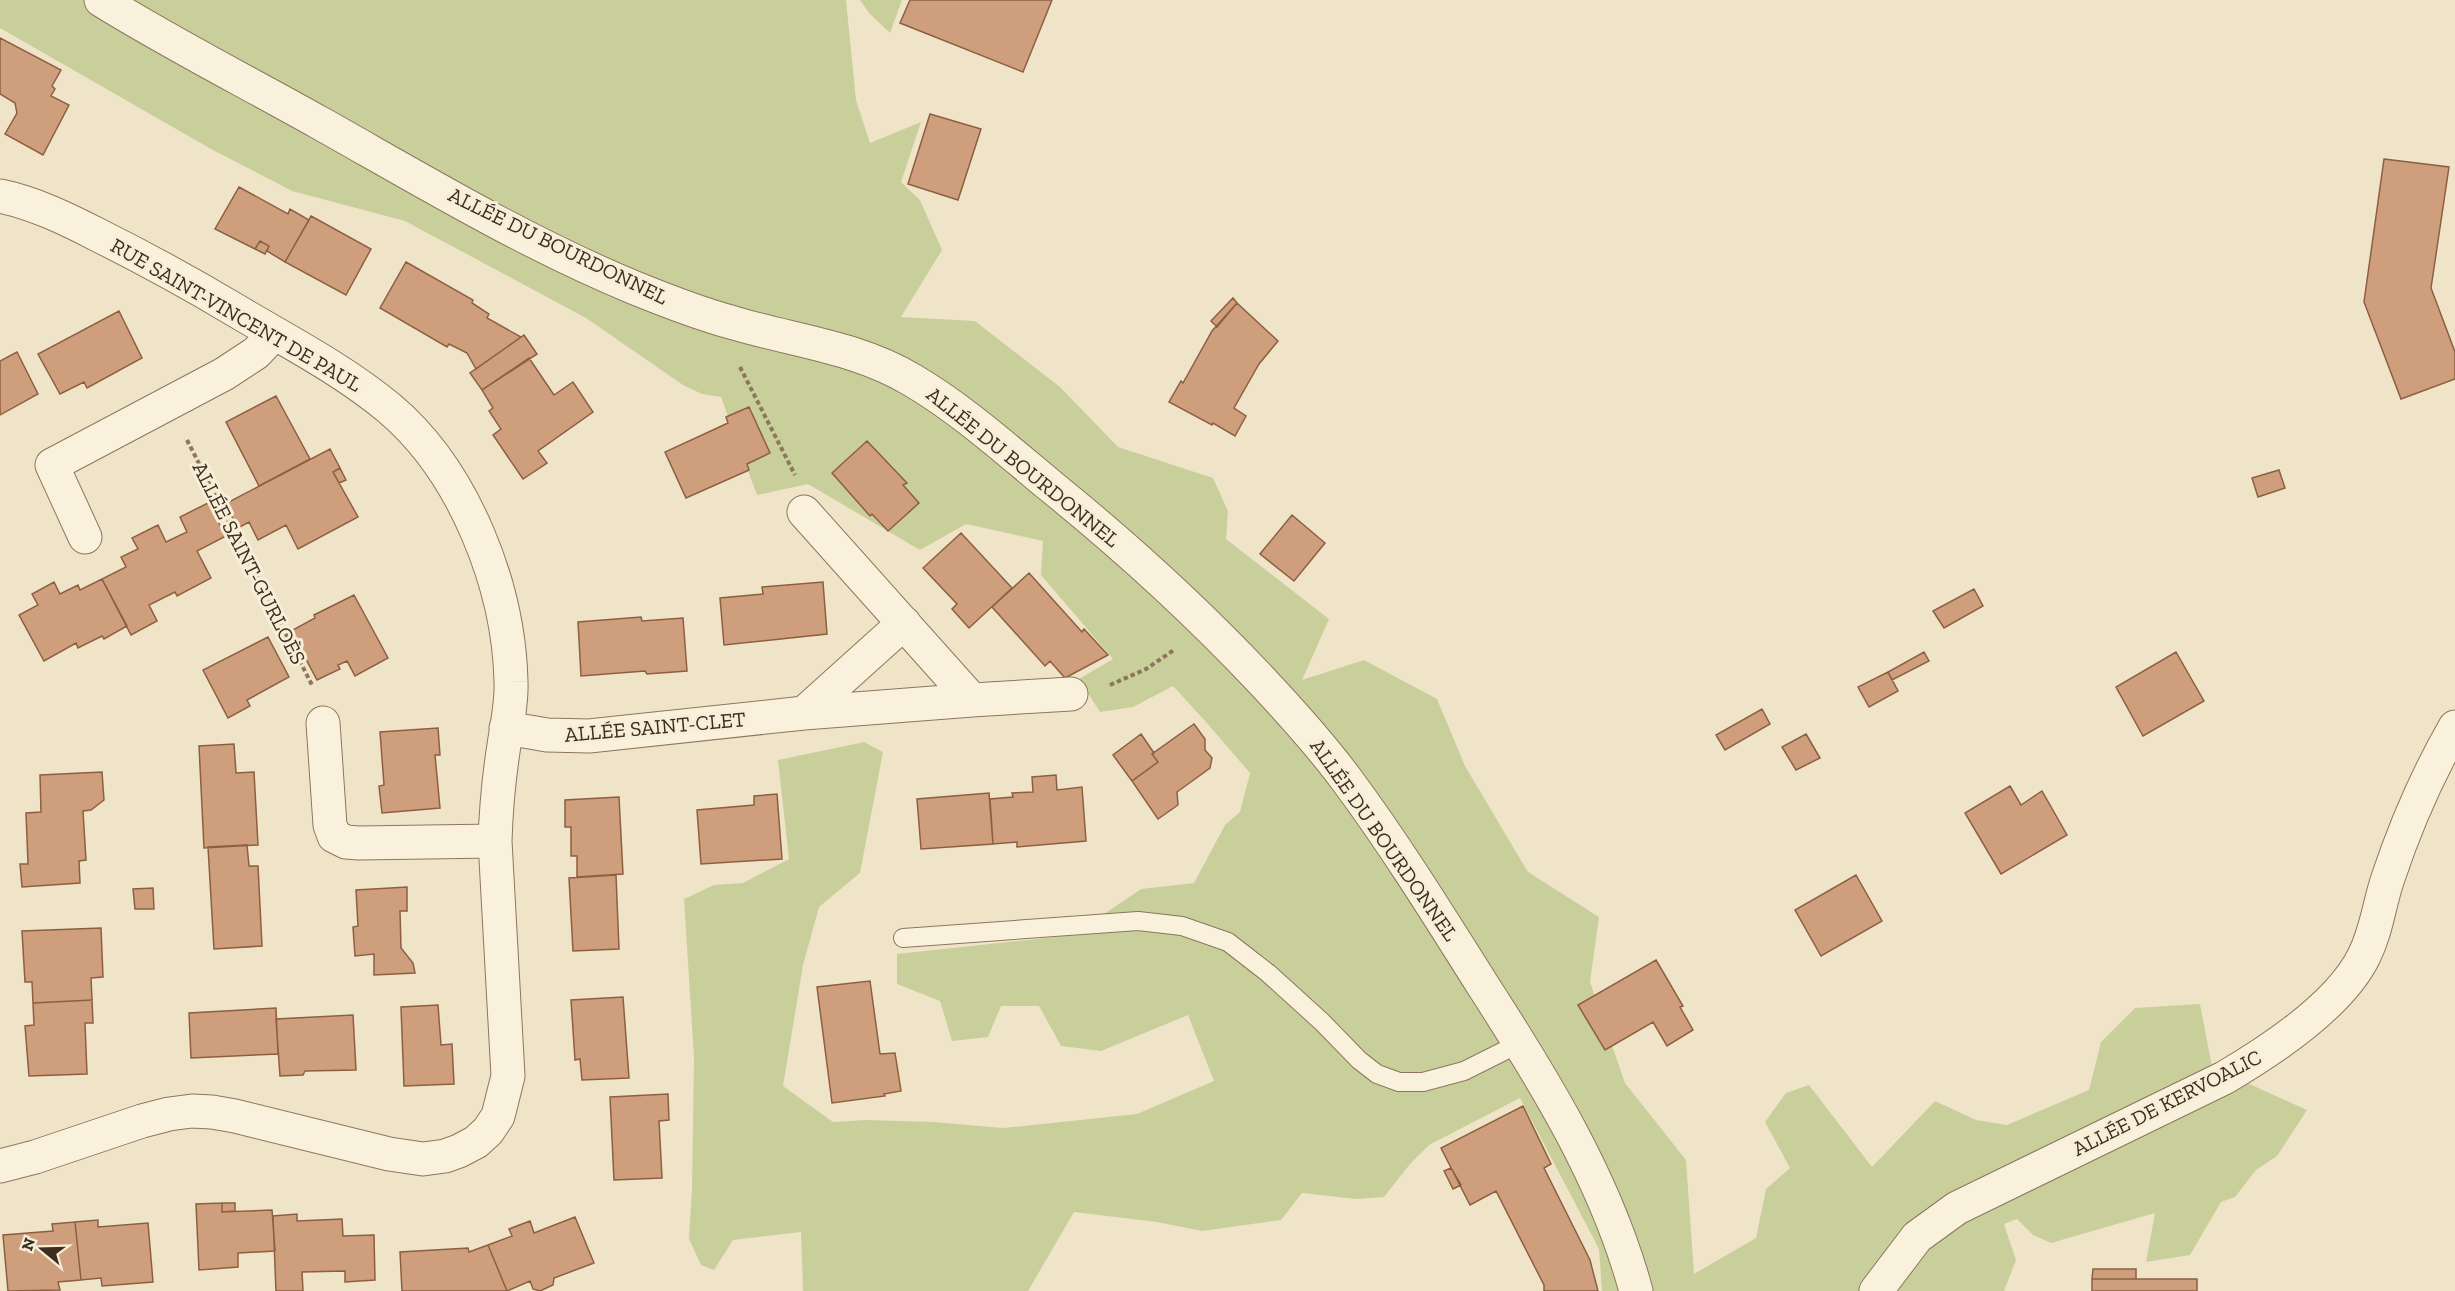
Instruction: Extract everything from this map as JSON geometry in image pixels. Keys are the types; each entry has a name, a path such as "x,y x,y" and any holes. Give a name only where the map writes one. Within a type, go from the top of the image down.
{"street":[{"name":"ALLÉE DU BOURDONNEL","path":"101,0 525,235 632,287 735,324 860,355 915,381 946,402 1081,511 1145,565 1210,626 1284,705 1348,781 1520,1043 1561,1113 1602,1193 1628,1260 1636,1291"},
{"name":"RUE SAINT-VINCENT DE PAUL","path":"0,196 48,212 128,250 328,364 392,410 437,459 480,539 492,575 503,621 511,684 496,807 495,841 508,1076 505,1098 498,1116 476,1142 445,1156 423,1158 389,1155 212,1112 192,1111 142,1121 35,1157 0,1166"},
{"path":"85,537 52,465 224,375 256,353 274,333"},
{"path":"804,512 972,700"},
{"path":"804,713 904,623"},
{"name":"ALLÉE SAINT-CLET","path":"506,728 547,735 589,735 804,713 1071,694"},
{"path":"323,723 330,825 334,836 346,842 359,843 495,841"},
{"name":"ALLÉE DE KERVOALIC","path":"1876,1291 1917,1237 1957,1208 2224,1078 2262,1055 2319,1010 2342,988 2364,958 2379,922 2387,880 2402,841 2455,727"}],"lane":[{"path":"903,938 1138,921 1182,926 1227,942 1268,973 1322,1022 1359,1060 1377,1074 1399,1082 1423,1083 1464,1071 1520,1043"}],"path":[{"path":"735,324 735,357 805,494 804,512"},
{"name":"ALLÉE SAINT-GURLOÈS","path":"169,404 323,707 323,723"},
{"path":"1071,694 1102,688 1146,669 1210,626"}],"green space":[{"path":"0,0 846,0 856,100 870,143 921,122 901,182 920,200 942,250 901,317 975,321 1060,387 1118,447 1213,478 1228,511 1226,539 1329,619 1302,680 1364,660 1437,699 1465,766 1528,872 1599,917 1590,982 1625,1083 1686,1160 1694,1274 1756,1238 1766,1189 1790,1168 1765,1122 1786,1093 1809,1085 1872,1167 1935,1101 1976,1120 2007,1125 2089,1090 2101,1042 2135,1008 2200,1004 2212,1067 2307,1110 2277,1156 2256,1170 2235,1197 2221,1202 2190,1255 2146,1262 2155,1213 2051,1243 2033,1235 2017,1219 2004,1224 2016,1260 2004,1291 1602,1291 1599,1249 1520,1098 1429,1145 1410,1164 1384,1197 1356,1199 1302,1193 1281,1220 1202,1231 1157,1222 1074,1212 1028,1291 803,1291 801,1232 733,1240 714,1270 701,1265 689,1239 694,1057 684,899 714,885 743,883 789,859 778,760 864,742 883,752 860,873 819,907 803,965 783,1086 833,1122 866,1120 934,1122 1003,1128 1137,1114 1214,1081 1188,1015 1101,1051 1061,1046 1039,1006 1001,1006 988,1037 952,1041 940,1001 897,984 897,954 1073,935 1141,889 1194,883 1225,825 1240,812 1250,773 1173,686 1133,707 1100,712 1079,679 1113,659 1041,575 1043,541 966,524 920,550 808,484 757,495 721,397 702,394 683,385 586,318 405,221 292,191 211,149 0,28"},
{"path":"860,0 902,0 890,33 869,13"}],"building":[{"path":"910,0 1052,0 1023,72 900,23"},
{"path":"0,38 61,70 52,86 55,89 51,96 69,105 43,155 5,134 17,113 15,103 0,94"},
{"path":"930,114 981,129 958,200 908,184"},
{"path":"2384,159 2449,167 2431,288 2455,352 2455,379 2401,399 2364,302"},
{"path":"239,187 288,214 290,209 309,220 285,262 267,251 269,246 260,241 255,249 215,229"},
{"path":"311,216 371,249 346,295 285,262"},
{"path":"260,241 269,246 265,254 255,249"},
{"path":"406,262 473,300 472,303 489,314 487,318 521,337 476,369 467,353 449,344 447,347 380,308"},
{"path":"1233,298 1237,303 1217,327 1211,321"},
{"path":"1237,303 1278,341 1259,364 1234,408 1246,416 1235,436 1169,402 1181,381 1183,383 1212,331"},
{"path":"119,311 142,358 87,388 84,382 60,394 38,354"},
{"path":"524,335 537,354 482,390 470,373"},
{"path":"17,352 38,394 0,415 0,361"},
{"path":"529,358 554,395 573,382 593,412 538,451 547,463 523,479 493,435 501,429 489,411 493,408 482,390"},
{"path":"276,396 310,459 259,486 226,422"},
{"path":"749,407 770,453 747,464 749,470 686,498 665,452 728,423 726,417"},
{"path":"867,441 907,483 903,485 919,503 888,531 872,514 870,516 832,473"},
{"path":"330,449 340,468 333,472 358,517 298,549 286,525 258,540 249,522 238,528 225,504"},
{"path":"340,468 346,480 339,483 333,472"},
{"path":"2279,470 2285,488 2258,497 2252,478"},
{"path":"208,503 226,536 197,551 211,578 177,596 175,592 149,605 157,621 131,635 102,579 126,567 121,557 138,549 132,538 158,525 166,542 187,532 180,517"},
{"path":"1292,515 1325,543 1294,581 1260,554"},
{"path":"961,533 1012,588 969,628 952,609 957,604 923,568"},
{"path":"1029,573 1082,632 1084,629 1108,655 1065,678 1050,661 1045,666 992,607"},
{"path":"102,579 127,626 104,639 102,636 78,648 76,643 44,661 19,615 38,605 32,594 54,582 60,594 78,585 80,590"},
{"path":"823,582 827,634 724,645 720,598 763,594 762,587"},
{"path":"1974,589 1983,606 1944,628 1933,611"},
{"path":"354,595 388,658 355,676 347,661 338,665 340,669 317,680 291,631 315,618 314,615"},
{"path":"641,617 642,621 683,618 687,671 647,674 645,671 581,676 578,622"},
{"path":"268,637 289,677 247,700 250,706 228,718 203,670"},
{"path":"1924,652 1929,661 1892,680 1888,672"},
{"path":"2176,652 2204,701 2143,736 2116,687"},
{"path":"1888,672 1898,691 1869,707 1858,687"},
{"path":"1762,709 1770,724 1725,750 1716,735"},
{"path":"1194,724 1205,739 1205,750 1212,758 1210,768 1177,792 1178,805 1158,819 1132,781 1158,762 1152,754"},
{"path":"438,728 440,755 435,755 440,808 382,813 379,786 384,785 380,732"},
{"path":"1141,734 1158,762 1132,781 1113,755"},
{"path":"1806,734 1820,758 1796,770 1782,747"},
{"path":"234,744 236,773 254,772 258,845 204,848 199,746"},
{"path":"102,772 104,800 91,810 83,811 86,860 79,861 80,883 22,887 20,864 28,864 26,813 41,812 40,775"},
{"path":"1056,775 1057,790 1082,787 1086,841 1017,847 1017,842 993,844 990,799 1013,797 1012,793 1033,792 1032,777"},
{"path":"2010,786 2021,805 2042,791 2067,835 2001,874 1965,813"},
{"path":"989,793 993,844 921,849 917,799"},
{"path":"777,794 782,859 701,864 697,810 754,805 754,796"},
{"path":"619,797 623,874 577,877 577,856 571,856 571,827 565,827 565,800"},
{"path":"247,845 249,866 258,866 262,946 214,949 208,847"},
{"path":"616,875 619,949 573,951 569,878"},
{"path":"1856,875 1882,921 1821,956 1795,910"},
{"path":"407,887 407,911 400,911 401,948 413,963 415,973 374,975 374,954 355,956 353,927 358,926 356,890"},
{"path":"153,888 154,909 135,909 133,889"},
{"path":"101,928 103,977 91,978 92,1000 33,1003 32,982 25,982 22,931"},
{"path":"1656,960 1683,1006 1680,1007 1693,1030 1667,1046 1653,1022 1605,1050 1578,1005"},
{"path":"870,981 880,1054 895,1053 901,1091 884,1094 885,1096 832,1103 817,987"},
{"path":"623,997 629,1078 582,1080 580,1059 575,1060 571,1000"},
{"path":"92,1000 93,1023 85,1023 87,1074 29,1076 25,1026 34,1025 33,1003"},
{"path":"438,1005 441,1045 452,1044 454,1084 404,1086 401,1007"},
{"path":"276,1008 278,1054 191,1058 189,1013"},
{"path":"353,1015 356,1070 305,1071 303,1075 280,1076 276,1019"},
{"path":"668,1094 669,1120 659,1121 662,1178 614,1180 610,1097"},
{"path":"1523,1106 1551,1164 1544,1168 1590,1260 1598,1291 1544,1291 1544,1285 1496,1191 1470,1205 1441,1148"},
{"path":"1451,1168 1461,1185 1453,1189 1444,1171"},
{"path":"222,1203 235,1203 235,1211 222,1212"},
{"path":"222,1203 222,1212 272,1210 275,1251 238,1253 238,1267 199,1270 196,1204"},
{"path":"297,1214 297,1221 342,1219 343,1236 374,1235 375,1280 345,1282 345,1271 302,1272 303,1291 276,1291 273,1216"},
{"path":"575,1217 594,1263 554,1278 553,1285 540,1291 533,1289 530,1281 507,1291 488,1245 512,1236 509,1229 530,1221 534,1233"},
{"path":"98,1220 98,1227 148,1223 153,1282 102,1286 101,1278 81,1280 75,1222"},
{"path":"75,1222 81,1280 58,1282 60,1290 8,1291 3,1235 53,1231 52,1224"},
{"path":"488,1245 507,1291 402,1291 400,1252 468,1248 469,1252"},
{"path":"2093,1269 2136,1269 2136,1279 2092,1279"},
{"path":"2092,1279 2197,1279 2197,1291 2092,1291"}]}
